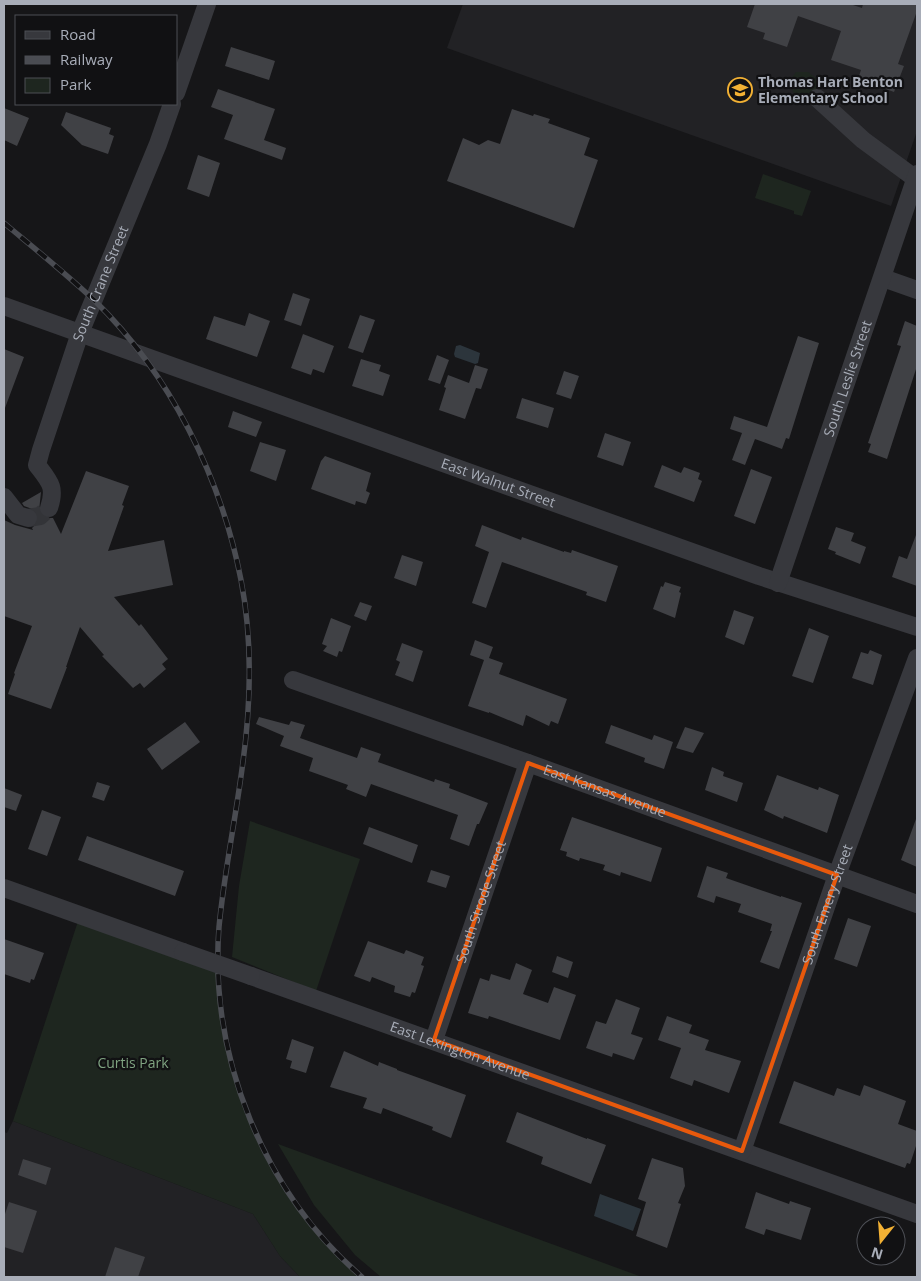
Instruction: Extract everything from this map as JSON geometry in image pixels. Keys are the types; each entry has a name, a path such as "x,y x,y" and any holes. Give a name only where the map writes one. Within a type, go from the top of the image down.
{"street":[{"path":"178,86 207,4"},
{"path":"817,98 863,140 916,177"},
{"name":"South Crane Street","path":"49,508 54,495 48,480 36,466 80,333 158,144 172,105"},
{"name":"South Leslie Street","path":"778,583 916,177"},
{"path":"883,278 917,290"},
{"name":"East Walnut Street","path":"4,306 778,583 917,627"},
{"path":"4,497 18,515 28,518"},
{"name":"South Emery Street","path":"742,1151 837,875 917,658"},
{"name":"East Kansas Avenue","path":"293,680 917,904"},
{"name":"South Strode Street","path":"434,1040 528,763"},
{"name":"East Lexington Avenue","path":"4,888 917,1214"}],"highlighted area":[{"path":"528,763 837,875 742,1151 434,1040"}],"shaded area":[{"name":"Thomas Hart Benton Elementary School","path":"463,4 917,4 917,131 891,206 447,48"},
{"path":"460,345 480,353 478,363 475,364 455,357 456,346"},
{"path":"13,1121 253,1214 280,1256 300,1277 4,1277 4,1132 7,1133"},
{"path":"600,1194 641,1209 633,1231 594,1216"}],"green space":[{"path":"796,72 808,72 817,79 818,88 811,96 799,96 793,92 791,79"},
{"path":"763,174 811,191 802,216 794,214 794,211 755,198"},
{"path":"250,821 360,859 316,991 232,957 239,886"},
{"name":"Curtis Park","path":"80,915 218,964 223,1019 231,1060 243,1101 255,1130 268,1157 301,1210 340,1257 362,1277 300,1277 280,1256 253,1214 13,1121"},
{"path":"278,1144 642,1277 381,1277 355,1255 314,1205"}],"building":[{"path":"755,4 850,4 862,8 863,4 917,4 917,11 898,64 904,66 894,92 858,79 861,70 831,60 841,31 798,16 787,47 763,39 765,33 747,27"},
{"path":"231,47 275,61 269,80 225,66"},
{"path":"218,89 275,109 264,140 286,148 282,160 224,139 233,115 211,107"},
{"path":"4,108 29,118 17,146 4,140"},
{"path":"512,109 550,119 548,123 590,138 584,155 598,160 574,228 447,181 463,138 479,145 488,140 500,144"},
{"path":"66,112 111,128 109,134 114,136 108,154 82,145 61,125"},
{"path":"198,155 220,163 209,197 187,189"},
{"path":"293,293 310,299 301,326 284,320"},
{"path":"249,313 270,321 257,357 206,339 214,316 245,326"},
{"path":"360,315 375,320 363,353 348,348"},
{"path":"905,321 917,326 917,366 887,459 868,452 871,444 868,443 901,346 897,345"},
{"path":"303,334 334,346 324,373 313,369 311,375 291,368"},
{"path":"798,336 819,343 789,439 786,438 782,449 755,439 745,465 732,460 742,433 730,429 734,416 767,427"},
{"path":"4,349 24,357 5,408 4,408"},
{"path":"437,355 449,360 440,384 428,380"},
{"path":"361,359 381,365 379,371 390,375 383,396 352,386"},
{"path":"475,365 488,369 481,389 476,388 465,419 439,410 448,375 469,383"},
{"path":"564,371 579,376 571,399 556,394"},
{"path":"522,398 554,408 548,428 516,418"},
{"path":"233,411 262,422 256,437 228,427"},
{"path":"605,433 631,442 623,466 597,457"},
{"path":"260,442 286,450 276,481 250,471"},
{"path":"325,456 371,473 366,491 370,493 366,504 356,501 355,505 311,489 321,461"},
{"path":"662,465 681,473 684,467 700,473 698,479 702,481 694,502 654,487"},
{"path":"751,469 772,477 755,524 734,516"},
{"path":"86,471 129,486 108,551 164,540 173,585 114,597 139,626 141,624 168,659 162,664 166,669 144,688 140,683 133,688 102,656 104,655 80,627 51,709 8,694 32,626 4,616 4,520 33,530 32,528 38,522 38,515 35,510 24,506 22,503 41,492 39,511 46,518 53,518 61,534"},
{"path":"482,525 521,540 522,537 564,552 571,553 572,550 618,566 606,602 586,595 587,592 502,562 486,608 472,603 489,552 475,546"},
{"path":"836,527 854,533 851,541 866,547 860,564 835,554 836,552 828,549"},
{"path":"916,535 917,586 892,577 899,556 907,559"},
{"path":"402,555 423,562 416,586 394,578"},
{"path":"665,582 681,587 675,618 653,609 661,586 663,587"},
{"path":"360,602 372,606 366,621 354,616"},
{"path":"734,610 754,617 744,645 725,637"},
{"path":"331,618 351,626 342,652 339,651 337,657 323,651 327,646 322,644"},
{"path":"809,628 829,636 813,683 792,676"},
{"path":"475,640 493,647 489,658 503,663 499,674 567,699 558,724 551,721 549,726 526,715 523,726 489,712 468,706 484,660 470,655"},
{"path":"402,643 423,651 413,682 395,675 400,662 396,660"},
{"path":"870,650 882,655 873,685 852,678 861,652 868,654"},
{"path":"259,717 289,725 291,721 305,725 300,738 357,758 361,747 381,754 378,762 434,782 435,779 450,784 449,788 488,803 479,824 477,824 469,846 450,839 458,815 371,784 366,797 346,789 348,785 309,771 313,758 280,746 284,736 256,724"},
{"path":"185,722 200,742 162,770 147,749"},
{"path":"611,725 652,740 654,735 673,742 664,769 644,762 645,758 605,743"},
{"path":"685,727 704,733 693,753 676,748"},
{"path":"712,767 724,772 723,776 743,783 737,802 705,790"},
{"path":"777,775 818,790 819,787 839,795 827,833 784,816 783,819 764,810"},
{"path":"97,782 110,786 104,801 92,797"},
{"path":"4,788 22,795 16,811 4,807"},
{"path":"42,810 61,817 47,856 28,849"},
{"path":"572,817 662,848 651,882 621,872 620,876 603,870 605,865 580,858 579,861 566,856 567,852 560,850"},
{"path":"917,820 917,867 901,860"},
{"path":"369,827 418,845 412,863 363,844"},
{"path":"87,836 184,871 175,896 78,860"},
{"path":"707,866 728,873 726,878 802,903 779,969 760,962 772,931 770,931 772,924 738,912 741,904 716,896 714,903 697,897"},
{"path":"431,870 450,876 446,888 427,882"},
{"path":"848,918 871,926 857,967 834,959"},
{"path":"4,939 44,953 34,980 31,979 30,983 4,974"},
{"path":"368,941 404,954 406,950 424,957 421,965 424,966 415,993 412,992 410,997 394,992 395,986 372,977 370,982 354,976"},
{"path":"557,956 573,962 568,978 552,972"},
{"path":"516,963 532,970 523,994 548,1003 554,987 576,995 560,1040 489,1016 488,1019 468,1013 480,978 489,981 491,974 510,980"},
{"path":"616,999 640,1008 631,1034 643,1038 634,1060 613,1053 612,1057 586,1048 596,1021 606,1024"},
{"path":"667,1016 692,1025 689,1033 709,1040 705,1050 741,1061 729,1093 694,1080 692,1086 670,1078 681,1048 658,1040"},
{"path":"292,1039 314,1047 306,1073 290,1068 292,1061 286,1059"},
{"path":"344,1051 378,1066 379,1062 466,1095 451,1138 432,1130 433,1127 383,1108 381,1114 363,1108 367,1098 330,1087"},
{"path":"794,1081 834,1096 837,1088 860,1096 864,1085 906,1101 898,1124 917,1131 917,1143 910,1164 907,1163 905,1168 779,1123"},
{"path":"517,1112 606,1145 591,1184 541,1164 543,1157 506,1142"},
{"path":"652,1158 683,1168 685,1186 678,1203 681,1204 667,1248 636,1236 646,1202 638,1199"},
{"path":"23,1159 51,1168 46,1185 18,1175"},
{"path":"756,1192 789,1204 790,1201 811,1208 801,1240 766,1229 764,1235 745,1228"},
{"path":"9,1202 37,1211 23,1253 4,1247 4,1217"},
{"path":"115,1247 145,1257 138,1277 105,1277"}],"tunnel":[{"path":"28,518 40,516 49,508"}],"railway":[{"path":"4,223 94,300 146,360 169,394 188,429 206,466 220,503 232,541 241,580 249,650 249,698 245,745 219,927 218,976 223,1025 234,1073 250,1119 271,1164 297,1205 327,1243 362,1277"}],"place":[{"name":"Thomas Hart Benton Elementary School","path":"740,90"}]}
